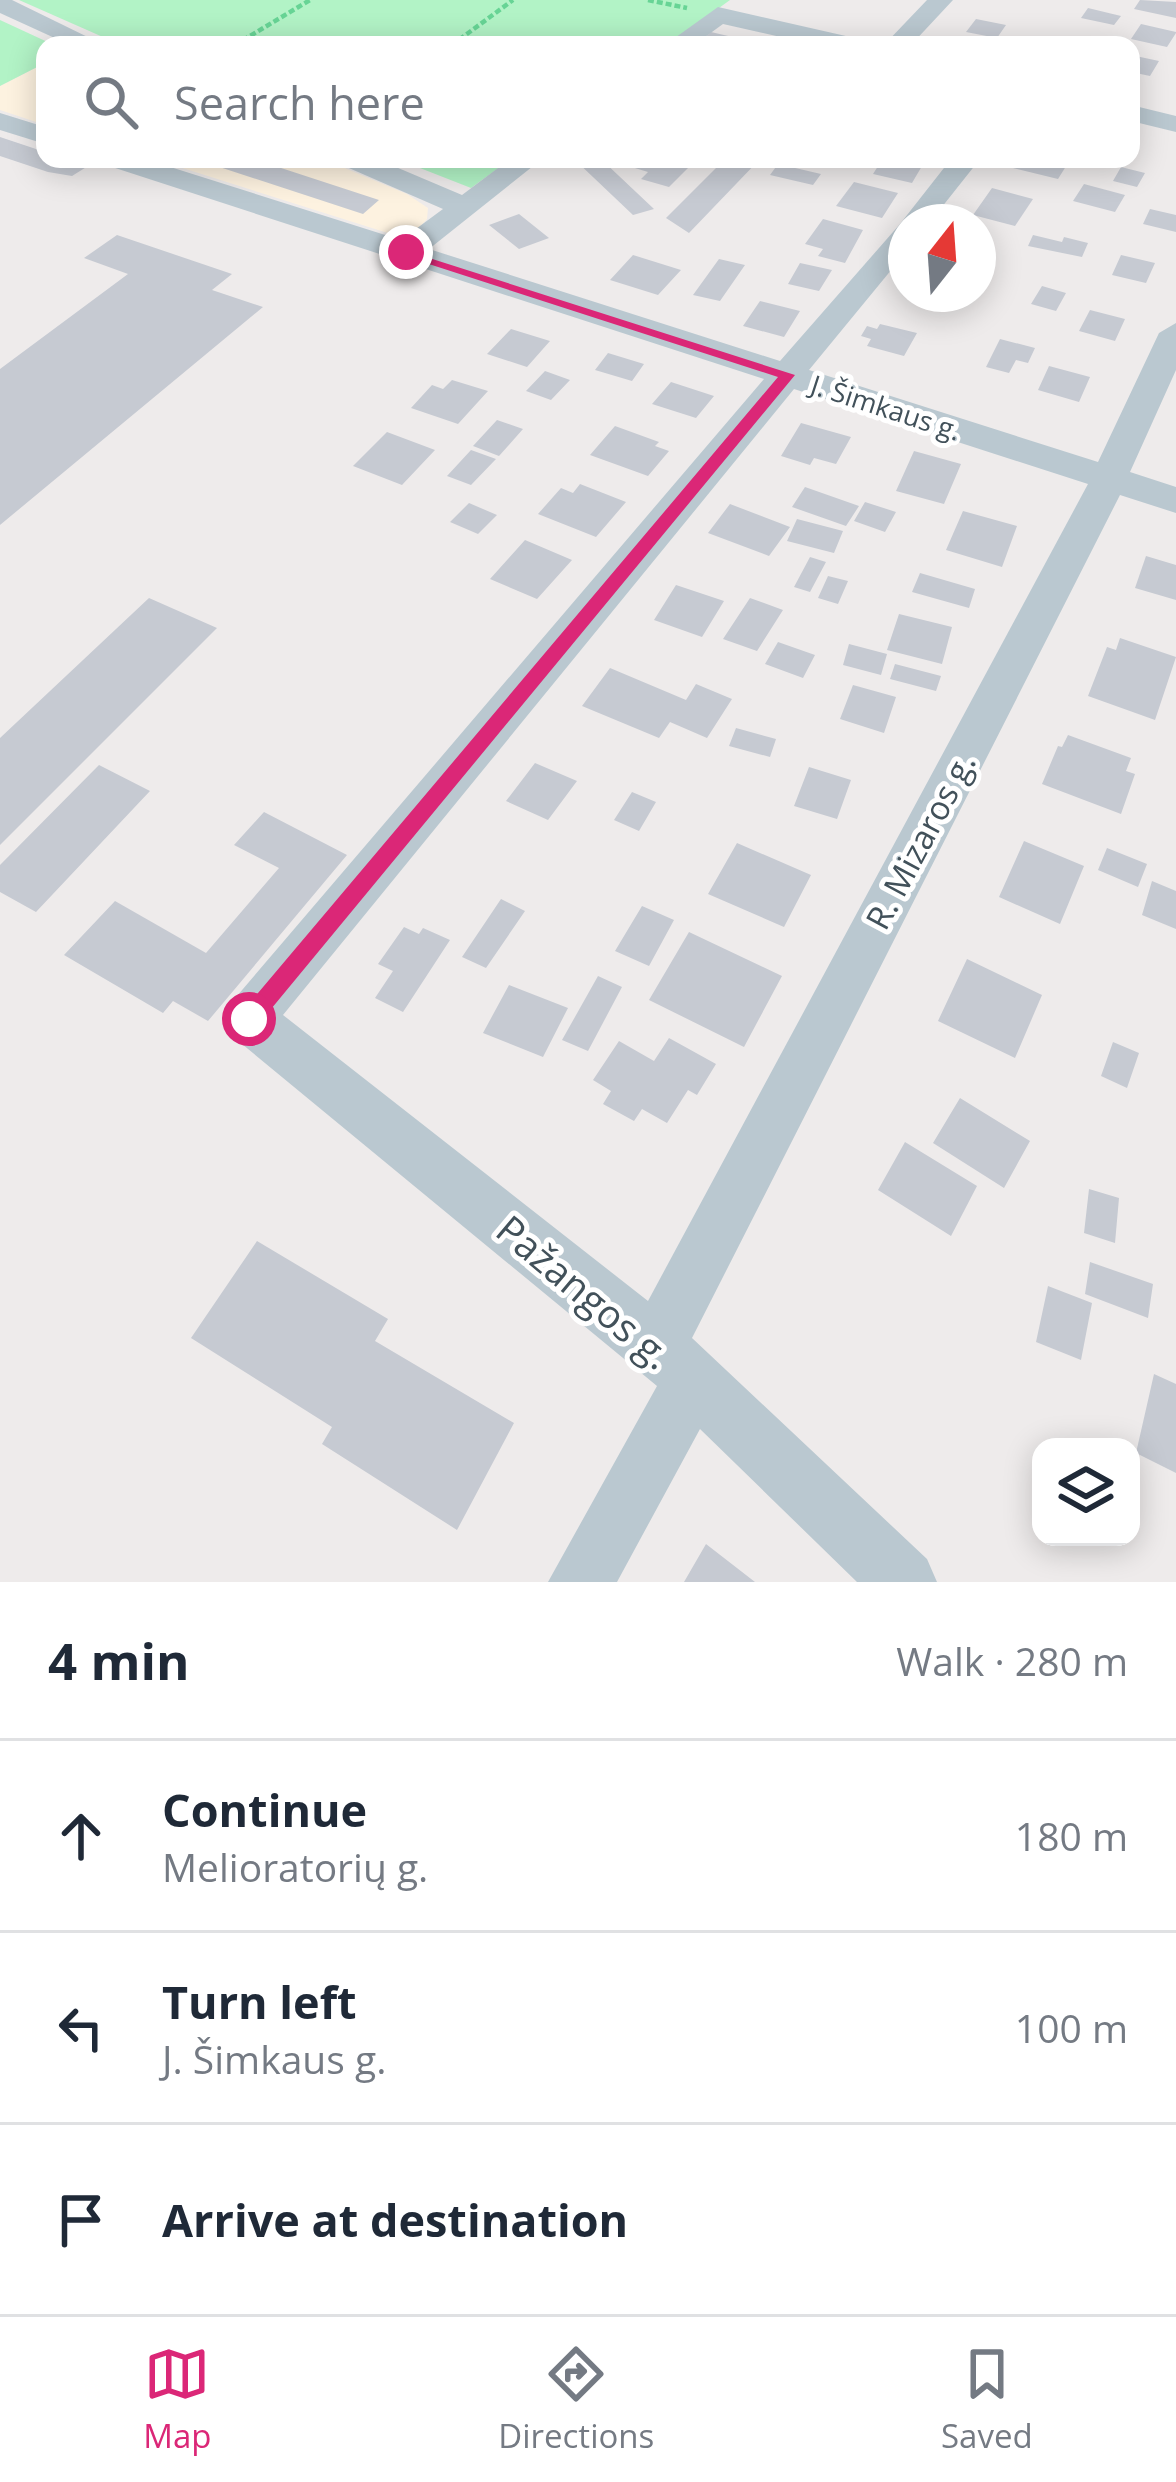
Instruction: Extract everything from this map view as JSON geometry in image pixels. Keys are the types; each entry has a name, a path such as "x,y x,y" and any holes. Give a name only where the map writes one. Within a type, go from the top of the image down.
{"street":[{"path":"753,22 784,0"},
{"path":"907,36 941,0"},
{"path":"0,4 71,36"},
{"path":"690,36 718,15 812,36"},
{"path":"1155,118 1176,90"},
{"path":"0,122 36,133"},
{"name":"J. Šimkaus g.","path":"144,168 1176,500"},
{"path":"373,168 464,208"},
{"path":"406,252 516,168"},
{"path":"929,204 959,168"},
{"path":"787,375 888,254"},
{"name":"R. Mizaros g.","path":"581,1582 675,1365 1176,333"},
{"name":"Pažangos g.","path":"787,375 249,1019 675,1365 904,1582"}],"path":[{"path":"250,36 310,0"},
{"path":"464,36 513,0"}],"shaded area":[{"path":"36,68 36,122 0,110 0,86"},
{"path":"182,168 345,168 428,208 427,219 416,231 394,235"}],"green space":[{"path":"19,0 730,0 680,36 101,36"},
{"path":"0,20 36,37 36,68 0,86"},
{"path":"420,168 499,168 471,188"}],"building":[{"path":"1140,0 1176,2 1176,18 1134,9"},
{"path":"1088,8 1121,16 1114,25 1081,18"},
{"path":"976,19 1006,25 998,36 966,32"},
{"path":"1141,24 1176,32 1167,47 1133,36"},
{"path":"1140,57 1159,61 1150,76 1140,74"},
{"path":"0,137 36,149 36,168 0,156"},
{"path":"36,168 85,168 72,176"},
{"path":"222,168 281,168 379,200 363,214"},
{"path":"583,168 611,168 654,209 633,215"},
{"path":"635,168 688,168 669,187 641,179 648,172"},
{"path":"716,168 751,168 689,233 666,218"},
{"path":"775,168 821,174 813,185 770,175"},
{"path":"877,168 921,168 912,183 873,174"},
{"path":"1013,168 1065,168 1058,179"},
{"path":"1120,168 1145,173 1137,187 1113,181"},
{"path":"854,182 898,193 882,218 836,206"},
{"path":"1084,184 1125,195 1115,212 1073,201"},
{"path":"992,188 1033,199 1015,226 996,221 996,204 981,204"},
{"path":"1150,209 1176,215 1176,232 1143,224"},
{"path":"519,214 549,238 519,249 489,225"},
{"path":"823,219 863,230 845,263 818,256 823,249 805,244"},
{"path":"117,235 232,274 212,290 263,307 0,525 0,369 128,274 84,258"},
{"path":"1033,235 1088,243 1082,257 1028,246"},
{"path":"633,255 681,270 658,295 610,280"},
{"path":"1121,255 1155,263 1146,283 1112,275"},
{"path":"719,259 745,265 720,301 693,295"},
{"path":"800,263 832,270 819,291 788,284"},
{"path":"1042,286 1066,293 1056,311 1031,304"},
{"path":"760,301 800,311 784,337 743,326"},
{"path":"1090,310 1125,319 1115,341 1079,331"},
{"path":"880,324 917,333 904,356 867,346 871,339 861,336 867,326 877,329"},
{"path":"511,329 550,341 527,367 487,354"},
{"path":"1000,339 1035,348 1028,363 1016,360 1009,373 986,367"},
{"path":"608,353 644,364 632,381 595,370"},
{"path":"1049,366 1090,377 1079,402 1038,390"},
{"path":"545,371 570,380 551,400 526,391"},
{"path":"452,380 488,391 458,424 411,408 432,385 443,389"},
{"path":"671,382 714,396 696,418 652,404"},
{"path":"497,420 523,429 499,456 473,446"},
{"path":"801,423 851,437 836,464 814,458 810,465 781,456"},
{"path":"615,426 659,442 655,446 669,451 648,476 590,455"},
{"path":"387,432 435,450 402,485 353,466"},
{"path":"471,450 496,459 471,485 447,476"},
{"path":"914,451 961,464 944,504 896,491"},
{"path":"580,484 626,502 596,537 538,514 561,488 573,493"},
{"path":"805,487 859,506 846,526 792,507"},
{"path":"865,502 896,512 885,532 854,521"},
{"path":"469,503 497,515 478,534 450,522"},
{"path":"730,504 790,527 769,556 708,533"},
{"path":"963,511 1017,526 1002,567 946,550"},
{"path":"797,519 843,531 834,553 787,541"},
{"path":"525,540 572,560 537,599 490,579"},
{"path":"1146,556 1176,565 1176,600 1135,588"},
{"path":"810,557 826,562 810,592 794,587"},
{"path":"920,573 975,589 969,608 912,592"},
{"path":"828,576 848,581 838,604 818,598"},
{"path":"676,585 724,601 702,637 654,620"},
{"path":"149,598 217,628 0,845 0,738"},
{"path":"750,598 783,610 757,651 723,639"},
{"path":"899,614 952,627 942,664 887,650"},
{"path":"1120,638 1176,657 1155,720 1088,696 1107,647 1116,650"},
{"path":"778,642 815,655 803,678 765,664"},
{"path":"849,644 887,654 881,675 843,665"},
{"path":"895,664 941,676 936,691 890,679"},
{"path":"610,668 686,700 696,684 732,699 707,738 670,722 659,738 582,706"},
{"path":"853,685 896,697 884,733 840,719"},
{"path":"736,728 776,739 770,757 729,746"},
{"path":"1068,735 1131,758 1126,771 1135,774 1121,814 1042,784 1058,746 1062,747"},
{"path":"535,763 577,781 548,820 506,801"},
{"path":"99,765 150,791 36,912 0,892 0,865"},
{"path":"809,767 851,780 837,819 794,806"},
{"path":"632,792 656,802 639,831 614,820"},
{"path":"264,812 347,855 208,1021 173,1001 163,1013 64,955 115,901 206,953 279,868 234,845"},
{"path":"1024,841 1084,866 1060,924 999,897"},
{"path":"737,843 811,875 784,927 708,894"},
{"path":"1107,848 1147,864 1138,887 1098,870"},
{"path":"1152,881 1176,891 1176,929 1142,915"},
{"path":"501,899 525,911 486,968 462,957"},
{"path":"642,906 674,920 649,966 615,951"},
{"path":"404,927 419,934 423,928 450,940 403,1012 375,998 393,971 378,964"},
{"path":"689,932 782,976 744,1047 649,1000"},
{"path":"967,959 1042,995 1015,1058 938,1021"},
{"path":"598,976 622,987 588,1051 562,1040"},
{"path":"509,985 568,1008 543,1057 483,1033"},
{"path":"669,1038 716,1064 697,1095 688,1090 667,1123 642,1109 634,1121 603,1104 611,1091 593,1080 619,1041 654,1061"},
{"path":"1113,1042 1139,1053 1127,1088 1101,1076"},
{"path":"960,1098 1030,1141 1004,1188 933,1143"},
{"path":"905,1142 977,1186 951,1236 878,1190"},
{"path":"1089,1189 1119,1198 1115,1243 1084,1233"},
{"path":"257,1241 388,1319 375,1341 514,1423 457,1530 322,1444 332,1427 191,1338"},
{"path":"1090,1262 1153,1284 1148,1318 1085,1294"},
{"path":"1048,1286 1092,1303 1081,1360 1036,1342"},
{"path":"1154,1374 1176,1384 1176,1473 1140,1455"},
{"path":"706,1544 755,1582 684,1582"}],"route":[{"path":"249,1019 787,375 406,252"}]}
